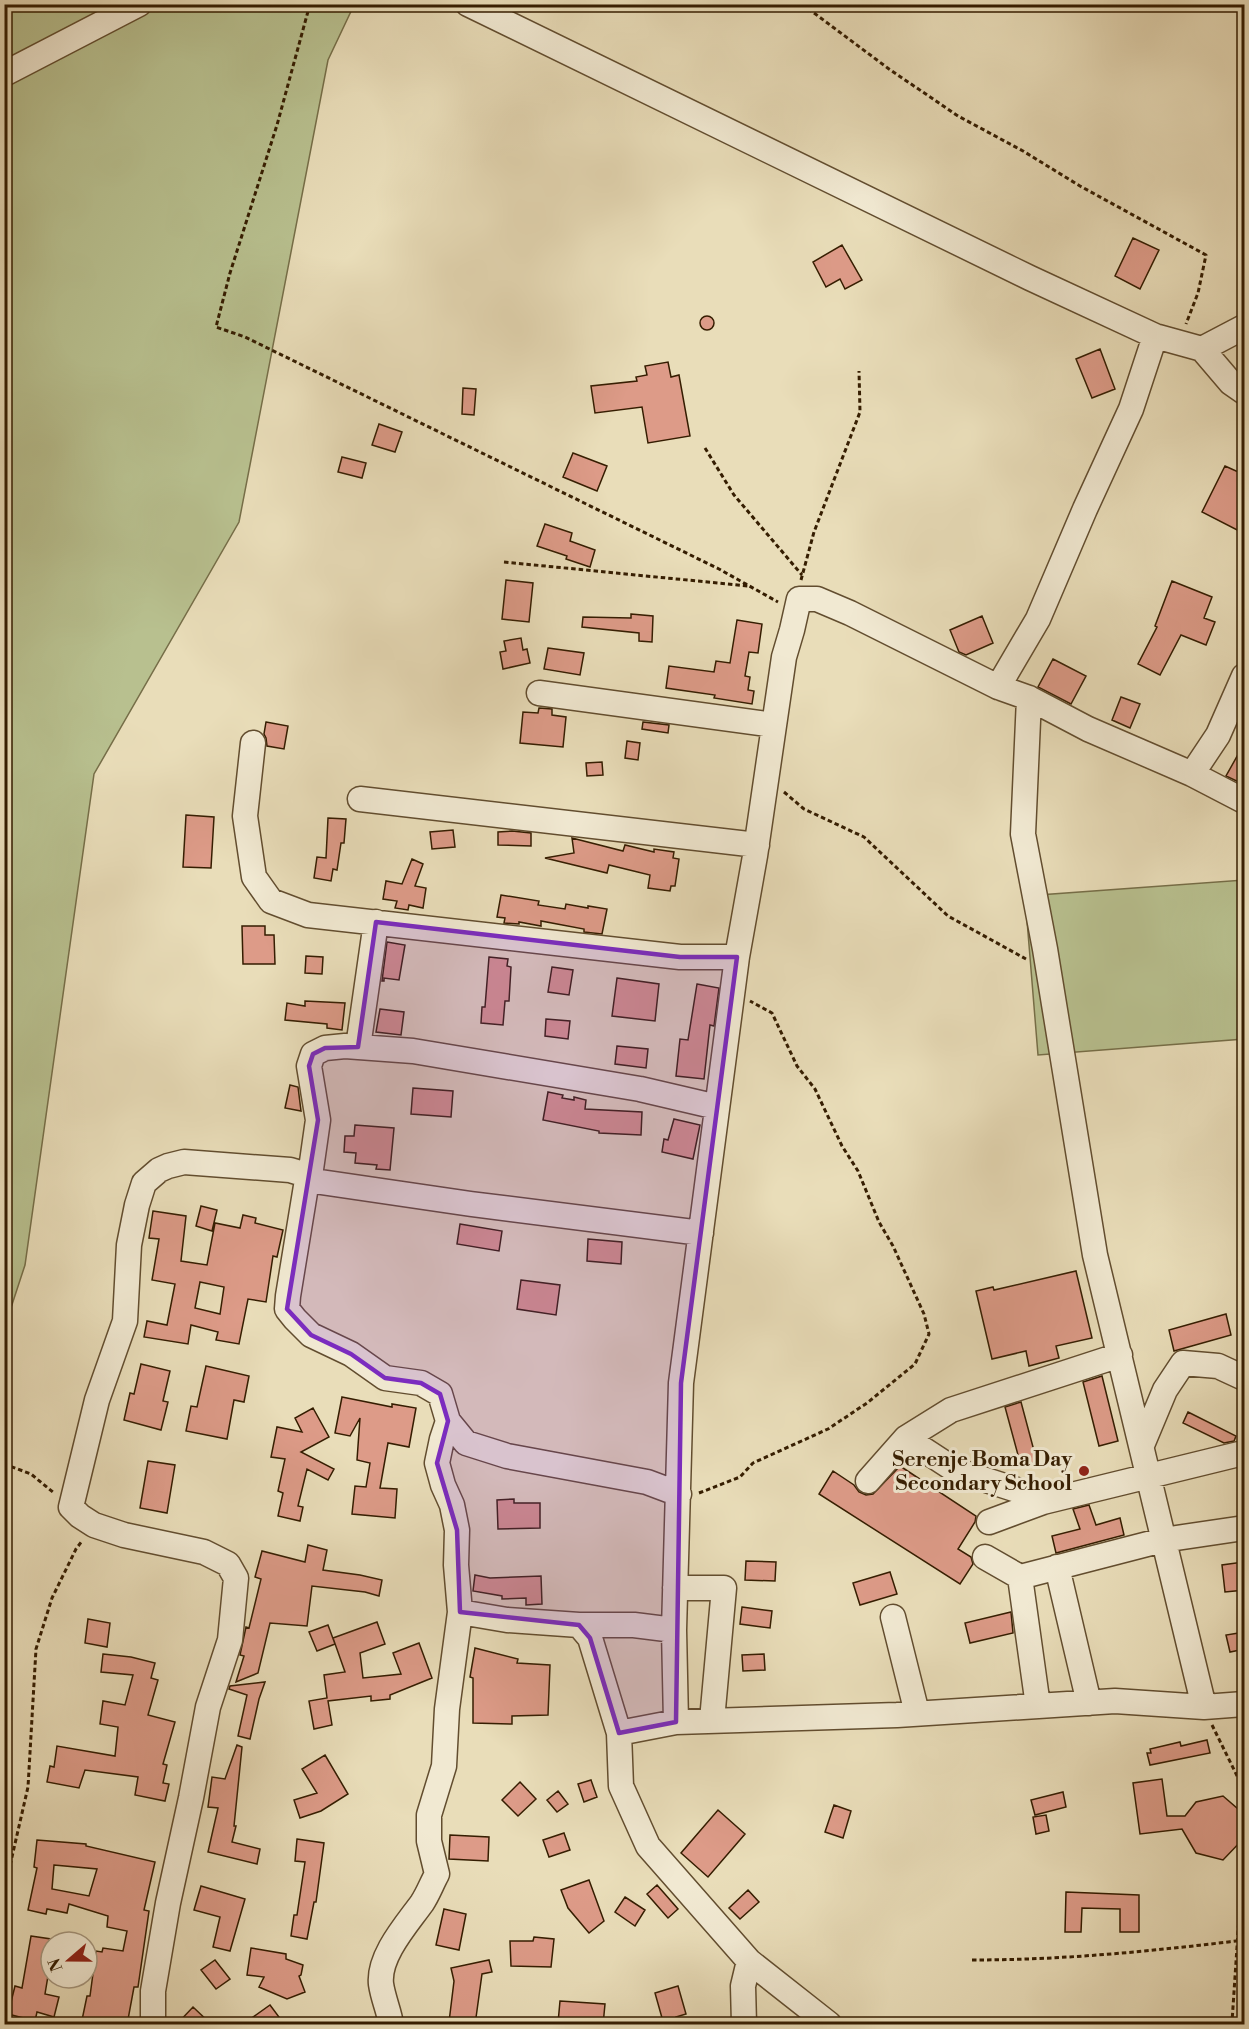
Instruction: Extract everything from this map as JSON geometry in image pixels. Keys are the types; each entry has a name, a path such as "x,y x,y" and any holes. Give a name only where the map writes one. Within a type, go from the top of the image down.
{"street":[{"path":"4,74 139,4"},
{"path":"468,4 1030,278 1155,336 1191,346 1231,383 1245,392"},
{"path":"1191,346 1245,327"},
{"path":"998,687 1038,618 1131,409 1155,336"},
{"path":"676,1722 674,1630 681,1383 736,957 757,845 784,657 799,592 850,613 998,687 1029,698 1088,729 1192,774 1245,801"},
{"path":"1192,774 1218,735 1245,676"},
{"path":"539,693 774,725"},
{"path":"1029,698 1023,834 1095,1255 1204,1707"},
{"path":"253,743 245,816 254,877 271,901 308,915 680,957 736,957"},
{"path":"360,799 757,845"},
{"path":"358,1047 376,922"},
{"path":"679,1497 647,1482 507,1456 466,1443 448,1421 440,1394 421,1383 385,1378 351,1354 311,1335 295,1319 287,1309 318,1120 309,1066 314,1054 325,1048 358,1047 413,1051 640,1089 717,1107"},
{"path":"153,2025 153,1991 168,1903 208,1707 230,1640 236,1578 228,1564 204,1552 124,1535 94,1525 80,1516 72,1507 75,1484 97,1400 125,1321 129,1245 144,1183 159,1170 184,1162 290,1170 309,1178 471,1204 701,1233"},
{"path":"868,1481 906,1438 951,1410 1120,1355"},
{"path":"1142,1445 1165,1390 1184,1364 1218,1366 1245,1378"},
{"path":"391,2025 390,2013 381,1983 384,1962 400,1931 423,1901 437,1874 429,1841 429,1815 444,1766 447,1709 460,1612 456,1565 457,1530 452,1505 437,1463 448,1421"},
{"path":"906,1438 956,1470 1017,1490 1042,1502"},
{"path":"989,1522 1042,1502 1239,1454"},
{"path":"985,1557 1020,1577 1163,1540 1245,1528"},
{"path":"1057,1567 1089,1703"},
{"path":"1020,1577 1038,1706"},
{"path":"675,1588 724,1588 712,1720"},
{"path":"460,1612 507,1620 634,1625 674,1630"},
{"path":"893,1617 917,1713"},
{"path":"579,1624 590,1638 619,1733 621,1786 648,1846 749,1961 829,2025"},
{"path":"619,1733 676,1722 917,1713 1115,1701 1204,1707 1245,1704"},
{"path":"744,2025 743,1986 749,1961"}],"path":[{"path":"310,4 280,114 230,273 216,327 317,372 719,569 793,610 814,532 860,412 859,371"},
{"path":"802,4 889,69 958,116 1206,255 1197,293 1191,346"},
{"path":"705,448 734,495 802,575"},
{"path":"504,562 750,586"},
{"path":"780,788 804,808 864,837 948,916 1048,972"},
{"path":"679,1497 740,1477 753,1463 828,1429 915,1364 929,1334 924,1314 893,1246 879,1222 858,1170 842,1146 815,1089 797,1066 772,1013 732,991"},
{"path":"4,1464 31,1474 72,1507"},
{"path":"4,1947 6,1883 28,1787 36,1649 52,1598 76,1549 94,1525"},
{"path":"1204,1707 1245,1790"},
{"path":"1234,2025 1232,2022 1242,1872 1245,1868"},
{"path":"972,1960 1025,1960 1160,1950 1245,1940"}],"highlighted area":[{"path":"376,922 680,957 737,957 681,1383 676,1722 619,1733 590,1638 579,1625 460,1612 457,1530 437,1463 448,1421 440,1394 421,1383 385,1378 351,1354 311,1335 287,1309 318,1120 309,1066 313,1054 325,1048 358,1047"}],"green space":[{"path":"5,5 354,5 328,60 239,522 94,774 25,1265 5,1326"},
{"path":"1244,880 1244,1039 1038,1055 1025,896"}],"building":[{"path":"1133,238 1159,250 1140,289 1115,276"},
{"path":"842,245 862,280 845,289 840,279 826,287 813,262"},
{"path":"704,316 710,316 714,323 710,330 704,330 700,326 700,320"},
{"path":"1100,349 1115,389 1092,398 1076,359"},
{"path":"668,362 671,377 679,375 690,436 648,443 642,407 595,413 591,386 637,381 636,377 647,375 645,366"},
{"path":"463,388 476,389 474,415 462,414"},
{"path":"379,424 402,432 395,452 372,445"},
{"path":"573,453 607,466 597,491 563,477"},
{"path":"342,457 366,463 362,478 338,472"},
{"path":"1225,466 1245,475 1245,534 1202,512"},
{"path":"545,524 572,533 570,541 595,550 590,567 537,546"},
{"path":"506,580 533,583 529,622 502,619"},
{"path":"1172,581 1212,597 1204,618 1215,622 1206,645 1181,635 1160,675 1138,664 1157,627 1155,626"},
{"path":"631,614 653,616 652,642 639,641 639,633 582,627 583,617 631,618"},
{"path":"982,616 993,643 966,655 959,652 950,630"},
{"path":"737,620 762,624 758,653 749,652 745,676 750,677 748,690 754,691 752,704 714,698 715,695 666,688 669,666 714,672 716,661 730,663"},
{"path":"521,638 523,650 527,649 530,663 503,669 500,652 506,651 504,641"},
{"path":"548,648 584,653 580,675 544,669"},
{"path":"1053,659 1086,676 1071,704 1038,687"},
{"path":"1121,697 1140,704 1130,728 1112,720"},
{"path":"539,708 552,709 552,715 566,717 563,747 520,743 523,712 538,713"},
{"path":"266,722 288,726 284,749 267,746 264,734"},
{"path":"643,722 669,725 668,733 642,729"},
{"path":"627,741 640,743 638,760 625,758"},
{"path":"1245,742 1245,785 1226,776"},
{"path":"602,762 603,775 587,776 586,763"},
{"path":"186,815 214,817 211,868 183,867"},
{"path":"328,818 346,819 344,843 341,843 337,870 333,869 331,881 314,878 317,857 326,858"},
{"path":"453,830 455,847 432,849 430,832"},
{"path":"498,832 531,833 531,846 498,845"},
{"path":"572,838 623,851 625,845 654,852 654,849 674,852 673,858 679,859 675,886 671,886 670,891 648,888 650,875 609,865 607,873 545,858 574,853"},
{"path":"412,859 423,864 415,886 426,888 423,908 409,905 408,910 395,908 397,901 383,899 386,881 402,884"},
{"path":"501,895 539,901 538,905 565,909 566,904 607,909 602,934 541,921 541,926 519,922 519,924 504,923 505,918 497,917"},
{"path":"242,926 265,926 265,935 274,935 275,964 243,964"},
{"path":"387,942 405,945 399,980 384,978 382,981"},
{"path":"306,956 323,957 322,974 305,973"},
{"path":"489,957 508,959 507,966 511,967 509,1001 505,1001 503,1025 481,1023 482,1007 485,1007"},
{"path":"552,967 573,970 569,995 548,992"},
{"path":"617,978 659,984 655,1021 612,1016"},
{"path":"697,984 719,988 714,1026 710,1025 704,1079 676,1076 680,1039 688,1040"},
{"path":"305,1001 345,1003 342,1030 327,1028 327,1024 285,1020 287,1003 305,1006"},
{"path":"380,1009 404,1012 401,1035 376,1032"},
{"path":"546,1019 570,1021 568,1039 545,1036"},
{"path":"617,1046 648,1049 646,1068 615,1064"},
{"path":"290,1085 298,1087 301,1111 285,1108"},
{"path":"413,1088 453,1091 451,1117 411,1114"},
{"path":"548,1092 563,1095 562,1098 574,1100 574,1097 586,1100 585,1109 642,1112 641,1135 599,1133 599,1131 543,1120"},
{"path":"674,1119 700,1125 693,1159 662,1152 664,1139 668,1140"},
{"path":"355,1125 394,1128 390,1170 376,1169 377,1165 355,1163 356,1153 344,1152 345,1136 354,1136"},
{"path":"201,1206 217,1210 212,1231 196,1226"},
{"path":"153,1211 186,1216 181,1261 207,1265 215,1223 240,1228 243,1215 256,1218 255,1223 283,1230 277,1257 273,1256 266,1302 248,1299 239,1344 216,1340 218,1332 191,1325 188,1344 144,1337 147,1321 167,1325 175,1284 152,1280 159,1239 149,1238","holes":["200,1282 224,1287 220,1314 195,1308"]},
{"path":"460,1224 502,1231 499,1251 457,1244"},
{"path":"588,1239 622,1242 621,1264 587,1261"},
{"path":"1076,1271 1092,1338 1056,1346 1059,1358 1029,1366 1026,1351 992,1359 976,1291 993,1287 994,1290"},
{"path":"521,1280 560,1285 556,1315 517,1309"},
{"path":"1226,1314 1231,1335 1174,1351 1169,1330"},
{"path":"141,1364 170,1371 163,1401 168,1402 161,1430 124,1420 130,1393 134,1394"},
{"path":"206,1366 249,1376 244,1402 234,1400 227,1439 186,1431 191,1406 197,1407"},
{"path":"1102,1376 1118,1441 1099,1446 1083,1382"},
{"path":"342,1397 392,1407 392,1404 416,1408 409,1447 388,1443 380,1488 397,1489 395,1518 352,1514 355,1486 366,1487 370,1463 357,1460 360,1418 350,1436 335,1433"},
{"path":"1021,1402 1037,1462 1021,1466 1005,1407"},
{"path":"313,1408 329,1437 301,1452 334,1469 328,1480 307,1469 298,1506 303,1507 300,1521 278,1516 283,1493 278,1491 285,1459 271,1457 277,1427 302,1432 295,1418"},
{"path":"1188,1412 1236,1436 1234,1441 1224,1443 1183,1423"},
{"path":"148,1461 175,1465 167,1513 140,1508"},
{"path":"900,1466 976,1516 975,1522 958,1549 971,1557 973,1564 960,1584 819,1494 833,1471 854,1485 859,1492 866,1495 873,1494"},
{"path":"514,1499 514,1503 540,1503 540,1528 498,1529 497,1500"},
{"path":"1089,1505 1096,1525 1120,1518 1124,1535 1056,1553 1052,1536 1080,1529 1073,1509"},
{"path":"308,1545 327,1550 323,1570 382,1580 379,1596 365,1592 312,1586 307,1626 270,1623 258,1673 236,1682 244,1656 240,1655 246,1627 249,1628 261,1579 255,1577 262,1551 305,1562"},
{"path":"746,1561 776,1562 775,1581 745,1580"},
{"path":"1243,1562 1245,1590 1225,1592 1222,1565"},
{"path":"890,1572 897,1594 860,1605 853,1583"},
{"path":"475,1575 490,1578 541,1576 542,1604 526,1605 526,1598 502,1599 502,1596 473,1591"},
{"path":"742,1607 772,1611 770,1628 740,1624"},
{"path":"1011,1612 1013,1633 970,1643 965,1623"},
{"path":"88,1619 110,1623 107,1647 85,1643"},
{"path":"377,1622 385,1644 360,1653 363,1678 401,1674 393,1653 419,1643 432,1678 390,1695 390,1699 371,1701 371,1696 328,1701 332,1725 314,1729 309,1701 327,1698 324,1675 345,1672 333,1638"},
{"path":"328,1625 335,1644 317,1651 309,1632"},
{"path":"1245,1632 1245,1649 1230,1652 1226,1635"},
{"path":"475,1648 518,1659 517,1663 550,1665 548,1715 512,1716 512,1724 473,1723 473,1678 470,1677"},
{"path":"103,1654 131,1657 155,1663 151,1678 158,1680 148,1715 175,1722 163,1764 167,1765 163,1783 169,1784 165,1801 135,1795 138,1777 85,1770 79,1788 47,1782 50,1766 54,1767 57,1746 115,1756 118,1727 100,1724 103,1701 125,1705 133,1675 101,1672"},
{"path":"764,1654 765,1670 743,1671 742,1655"},
{"path":"265,1682 250,1739 238,1736 247,1695 229,1689 230,1686"},
{"path":"1207,1740 1210,1753 1150,1765 1147,1753 1151,1753 1150,1749 1180,1742 1181,1746"},
{"path":"237,1745 242,1747 234,1826 236,1826 232,1842 260,1849 257,1864 208,1852 218,1808 208,1807 212,1777 225,1779"},
{"path":"325,1755 348,1794 321,1811 300,1818 294,1800 317,1793 302,1769"},
{"path":"1162,1779 1167,1816 1185,1816 1196,1802 1223,1796 1238,1809 1245,1824 1245,1837 1223,1860 1196,1853 1182,1829 1140,1834 1133,1783"},
{"path":"591,1780 597,1797 584,1802 578,1784"},
{"path":"520,1782 536,1799 518,1816 502,1800"},
{"path":"558,1791 568,1804 557,1812 547,1800"},
{"path":"1063,1792 1066,1807 1035,1815 1031,1800"},
{"path":"834,1805 851,1811 843,1838 825,1832"},
{"path":"718,1810 745,1834 708,1877 681,1853"},
{"path":"1046,1815 1049,1831 1036,1834 1033,1817"},
{"path":"564,1833 570,1850 549,1857 543,1840"},
{"path":"450,1835 489,1837 488,1861 449,1859"},
{"path":"297,1839 324,1843 316,1902 314,1902 307,1939 291,1936 294,1915 297,1915 305,1862 295,1861"},
{"path":"37,1840 86,1844 86,1846 155,1862 144,1910 149,1911 138,1987 134,1987 127,2025 103,2025 82,2020 87,1996 90,1996 91,1990 99,1990 99,1952 102,1952 103,1948 123,1951 127,1931 107,1927 108,1916 69,1904 67,1913 47,1909 46,1914 28,1910 37,1868 34,1867","holes":["54,1865 97,1869 89,1896 52,1889"]},
{"path":"589,1880 604,1921 589,1933 568,1908 561,1890"},
{"path":"657,1885 678,1909 668,1918 647,1894"},
{"path":"201,1886 245,1899 230,1951 213,1947 220,1917 194,1910"},
{"path":"748,1890 759,1902 740,1919 729,1908"},
{"path":"1066,1892 1139,1895 1139,1932 1120,1932 1120,1909 1082,1908 1081,1932 1065,1932"},
{"path":"625,1897 645,1910 635,1926 615,1912"},
{"path":"444,1909 466,1914 459,1950 436,1945"},
{"path":"31,1936 39,1937 39,1990 46,1990 45,1994 59,1997 54,2017 37,2012 35,2021 8,2014 15,1986 22,1988"},
{"path":"534,1937 554,1939 551,1967 511,1966 510,1941 533,1941"},
{"path":"251,1948 286,1954 286,1959 303,1965 299,1976 305,1992 287,1999 259,1987 264,1977 247,1975"},
{"path":"215,1960 230,1979 216,1989 201,1970"},
{"path":"489,1960 492,1972 482,1974 475,2025 449,2022 454,1981 451,1968"},
{"path":"678,1986 686,2014 676,2017 679,2025 664,2025 655,1993"},
{"path":"560,2001 605,2004 603,2025 558,2023"},
{"path":"270,2005 279,2017 269,2025 242,2025"},
{"path":"193,2007 212,2025 176,2025"}],"place":[{"name":"Serenje Boma Day Secondary School","path":"1084,1471"}]}
